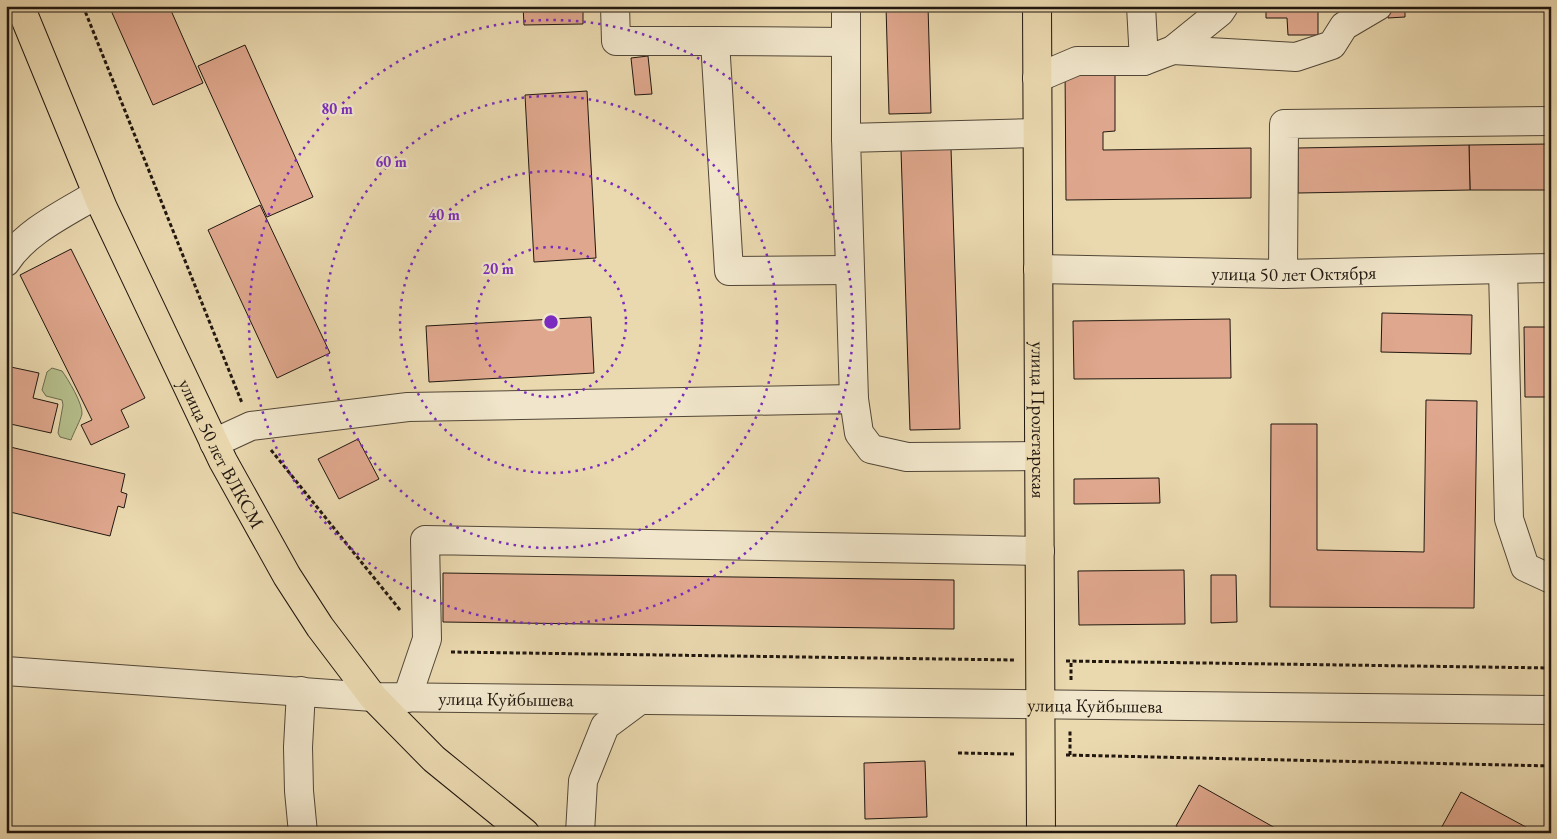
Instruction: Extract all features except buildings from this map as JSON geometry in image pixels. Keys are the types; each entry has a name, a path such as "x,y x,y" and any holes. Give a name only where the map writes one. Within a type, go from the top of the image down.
{"main road":[{"name":"улица 50 лет ВЛКСМ","path":"20,6 98,194 214,443 255,521 287,576 320,627 373,697 434,759 525,833"},
{"name":"улица Пролетарская","path":"1036,6 1041,833"}],"street":[{"path":"615,6 616,41 846,42"},
{"path":"846,6 849,270 854,399 859,433 871,449 906,457 1039,456"},
{"path":"1140,6 1144,61"},
{"path":"1037,78 1077,61 1144,61 1173,50 1220,12 1224,6"},
{"path":"1173,50 1296,57 1332,45 1344,26 1378,6"},
{"path":"715,41 729,271 849,270"},
{"path":"1283,274 1284,124 1551,121"},
{"path":"846,138 1037,133"},
{"path":"6,262 24,242 39,230 98,194"},
{"name":"улица 50 лет Октября","path":"1038,269 1283,274 1551,268"},
{"path":"1504,269 1509,520 1526,567 1551,579"},
{"path":"214,443 251,426 408,407 854,399"},
{"path":"406,698 427,639 425,540 1040,551"},
{"name":"улица Куйбышева","path":"8,671 406,698 1551,710"},
{"path":"301,691 298,747 303,833"},
{"path":"580,833 583,782 605,726 640,700"}],"path":[{"path":"958,753 1551,766"}],"green space":[{"path":"52,368 62,371 75,392 82,410 71,440 60,437 58,433 63,405 62,400 46,396 42,390 47,372"}]}
